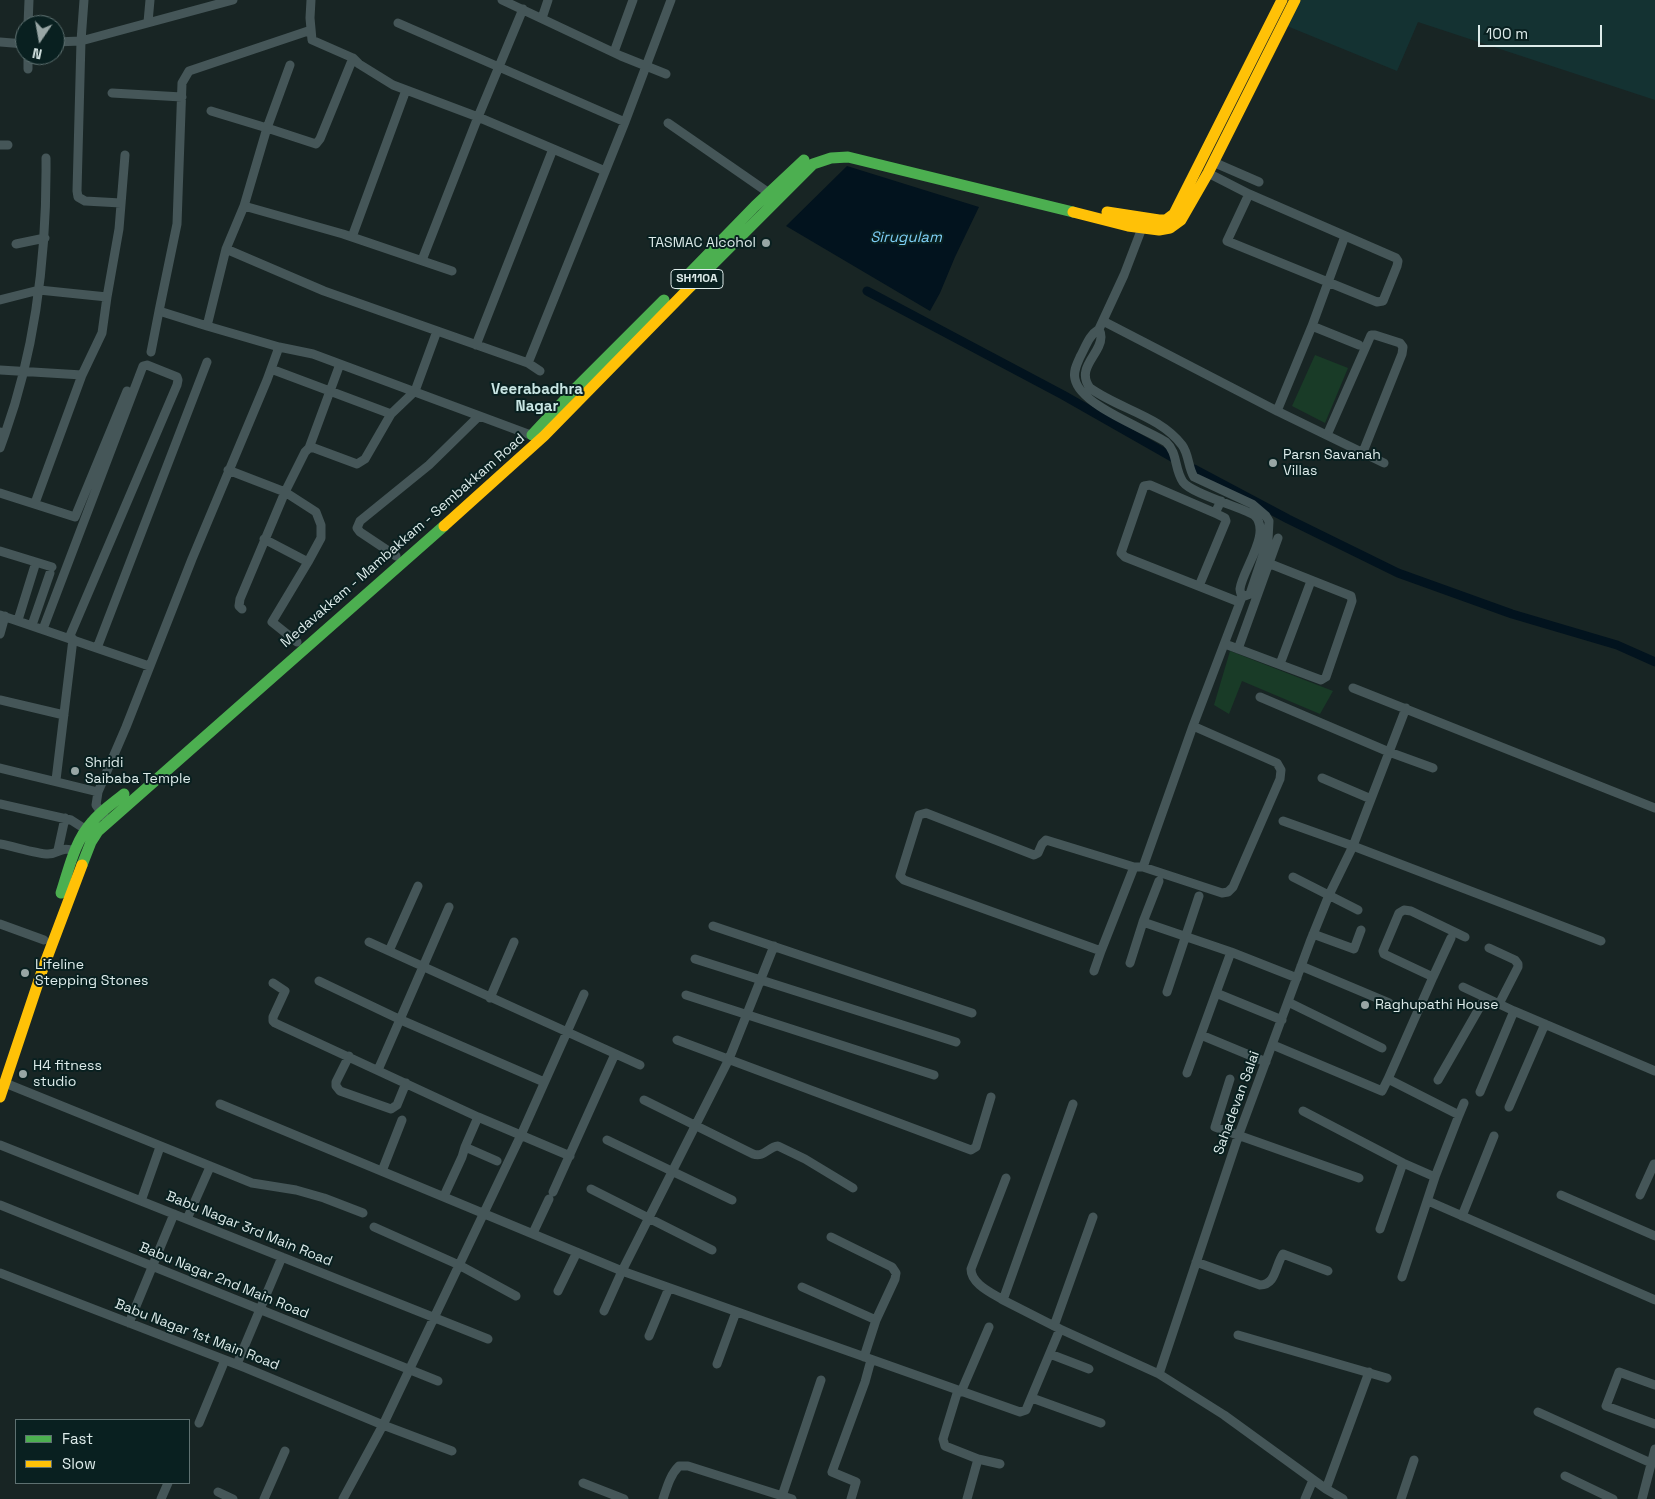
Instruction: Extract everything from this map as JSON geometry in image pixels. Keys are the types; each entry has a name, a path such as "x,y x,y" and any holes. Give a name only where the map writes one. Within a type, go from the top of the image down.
{"main road":[{"name":"Medavakkam - Mambakkam - Sembakkam Road","path":"537,437 573,390 769,192 808,157 829,148 849,148 1119,214 1166,220 1174,214 1282,0"},
{"name":"Medavakkam - Mambakkam - Sembakkam Road","path":"0,1097 44,940 85,829 105,816 419,543 537,437 610,370 812,164 831,158 848,157 1123,225 1159,230 1170,228 1181,220 1208,173 1295,0"},
{"name":"Medavakkam - Mambakkam - Sembakkam Road","path":"0,1068 37,970 90,842 105,816 297,642 396,556 419,543"}],"street":[{"path":"29,15 30,0"},
{"path":"84,0 81,40 78,197 85,201 121,203"},
{"path":"148,22 150,0"},
{"path":"65,41 81,40 148,22 204,4 233,0"},
{"path":"311,0 312,40 353,58 393,85 478,117 605,172"},
{"path":"502,0 646,67 666,74"},
{"path":"542,18 548,0"},
{"path":"614,52 633,0"},
{"path":"528,363 625,122 671,0"},
{"path":"422,260 523,9"},
{"path":"398,23 625,122"},
{"path":"151,352 177,224 182,83 189,71 312,30"},
{"path":"0,42 15,43"},
{"path":"211,110 316,144 320,139 353,58"},
{"path":"208,326 226,249 244,206 266,128 290,66"},
{"path":"352,237 406,90"},
{"path":"112,93 182,97"},
{"path":"668,123 769,192"},
{"path":"476,345 553,149"},
{"path":"35,503 82,376 102,333 119,230 125,155"},
{"path":"0,448 3,433 18,396 25,372 39,290 45,238 46,158"},
{"path":"1213,162 1259,182"},
{"path":"1208,173 1248,194 1396,258 1398,261 1397,266 1383,301 1380,302 1227,241 1248,194"},
{"path":"244,206 352,237 452,271"},
{"path":"1142,228 1124,276 1101,325 1092,333 1075,371 1074,378 1081,392 1095,403 1184,447 1194,477 1253,510 1265,527 1268,540 1250,594 1240,599 1199,586 1120,553 1144,486 1147,485 1223,516 1226,521 1199,586"},
{"path":"1277,411 1346,236"},
{"path":"16,244 45,238"},
{"path":"226,249 324,291 528,363 540,370"},
{"path":"0,300 39,290 107,297"},
{"path":"159,311 279,347 312,354 537,437"},
{"path":"1101,325 1102,337 1086,373 1087,384 1090,388 1157,424 1169,438 1179,475 1187,486 1221,500 1253,510"},
{"path":"1101,325 1384,462"},
{"path":"1312,326 1359,345"},
{"path":"309,448 360,463 365,458 391,414 415,391 437,331"},
{"path":"1327,435 1370,337 1375,335 1400,343 1403,347 1402,354 1363,452"},
{"path":"105,816 96,805 98,792 279,347"},
{"path":"97,648 207,362"},
{"path":"242,610 239,606 240,600 264,539 285,492 305,452 309,448 340,364"},
{"path":"43,629 143,366 146,365 177,377 177,385 71,639 56,780"},
{"path":"270,369 391,414"},
{"path":"0,370 82,376"},
{"path":"1075,371 1086,373"},
{"path":"0,492 75,517 127,391"},
{"path":"1095,403 1100,394"},
{"path":"396,556 360,532 357,528 360,521 429,465 479,416"},
{"path":"228,470 285,492 316,512 321,525 321,538 272,622 297,642"},
{"path":"1187,486 1194,477"},
{"path":"1215,513 1221,500"},
{"path":"1094,972 1139,867 1225,644 1240,599 1240,589 1265,527"},
{"path":"1238,649 1278,538"},
{"path":"264,539 308,562"},
{"path":"0,551 36,562 51,570 32,625"},
{"path":"18,620 36,562"},
{"path":"1225,644 1320,680 1326,677 1352,601 1351,596 1268,563"},
{"path":"1249,567 1259,570"},
{"path":"1280,664 1311,581"},
{"path":"0,634 2,615 149,666"},
{"path":"1353,688 1655,808"},
{"path":"1260,697 1389,752 1433,768"},
{"path":"0,700 64,715"},
{"name":"Sahadevan Salai","path":"1159,1374 1240,1134 1301,966 1329,895 1353,846 1406,708"},
{"path":"1101,952 904,880 900,876 900,872 919,815 926,813 1034,855 1038,853 1046,840 1222,893 1228,892 1233,887 1280,779 1281,770 1277,763 1193,726"},
{"path":"0,768 56,780 98,792"},
{"path":"1322,778 1371,799"},
{"path":"0,804 65,818 85,829"},
{"path":"58,850 65,818"},
{"path":"1283,821 1601,941"},
{"path":"0,844 50,854 58,850 76,851"},
{"path":"1293,877 1358,910"},
{"path":"1130,963 1143,922 1159,882"},
{"path":"389,951 418,886"},
{"path":"1168,992 1199,896"},
{"path":"378,1070 449,907"},
{"path":"1433,977 1383,953 1399,913 1404,910 1411,911 1465,937"},
{"path":"1143,922 1231,952 1297,978"},
{"path":"0,924 44,940"},
{"path":"713,926 972,1013"},
{"path":"1313,934 1354,949 1361,930"},
{"path":"1273,1045 1382,1091 1451,938"},
{"path":"369,942 640,1065"},
{"path":"490,998 514,942"},
{"path":"604,1312 622,1271 729,1059 774,946"},
{"path":"1489,948 1515,960 1518,964 1499,1004"},
{"path":"1187,1074 1231,952"},
{"path":"695,959 956,1042"},
{"path":"1301,966 1389,1003"},
{"path":"319,981 400,1020 544,1082"},
{"path":"273,983 285,991 272,1021 478,1117 570,1156"},
{"path":"1463,987 1514,1011 1655,1071"},
{"path":"1216,993 1282,1020"},
{"path":"343,1499 383,1425 521,1135 584,994"},
{"path":"686,995 934,1075"},
{"path":"1438,1080 1485,998"},
{"path":"1288,1002 1382,1048"},
{"path":"1480,1092 1514,1011"},
{"path":"1508,1106 1545,1024"},
{"path":"1200,1035 1266,1062"},
{"path":"677,1040 971,1150 976,1147 991,1097"},
{"path":"532,1233 570,1156 616,1054"},
{"path":"349,1056 336,1082 336,1086 340,1091 391,1109 397,1105 406,1083"},
{"path":"1230,1079 1214,1131 1240,1134 1359,1178"},
{"path":"1388,1079 1459,1115"},
{"path":"5,1083 252,1183 296,1190 324,1198 363,1213"},
{"path":"644,1100 758,1156 763,1155 772,1147 778,1146 805,1159 853,1188"},
{"path":"1402,1278 1435,1177 1464,1103"},
{"path":"220,1104 622,1271 1020,1412 1026,1410 1050,1354 1093,1217"},
{"path":"1003,1300 1073,1104"},
{"path":"1303,1111 1403,1163 1435,1177"},
{"path":"444,1196 462,1158 478,1117"},
{"path":"382,1171 402,1120"},
{"path":"1462,1216 1494,1136"},
{"path":"607,1140 732,1200"},
{"name":"Babu Nagar 3rd Main Road","path":"0,1145 488,1339"},
{"path":"141,1201 160,1146"},
{"path":"465,1147 497,1161"},
{"path":"1380,1229 1403,1163"},
{"path":"1640,1195 1655,1165"},
{"path":"187,1219 210,1166"},
{"path":"1006,1178 971,1269 971,1274 979,1284 1003,1300 1159,1374 1224,1415 1313,1480 1343,1499"},
{"path":"591,1189 712,1250"},
{"path":"1561,1196 1655,1236"},
{"path":"1428,1201 1655,1300"},
{"name":"Babu Nagar 2nd Main Road","path":"0,1205 438,1381"},
{"path":"129,1323 174,1214"},
{"path":"374,1227 459,1265 516,1296"},
{"path":"831,1237 892,1267 896,1273 876,1320 865,1382 832,1472 856,1482 851,1499"},
{"path":"558,1291 577,1252"},
{"path":"1196,1262 1260,1286 1267,1285 1272,1281 1279,1261 1284,1254 1328,1271"},
{"path":"237,1364 282,1257"},
{"name":"Babu Nagar 1st Main Road","path":"0,1273 237,1364 383,1425 452,1451"},
{"path":"802,1287 876,1320"},
{"path":"649,1336 669,1288"},
{"path":"717,1364 736,1312"},
{"path":"989,1327 959,1391 945,1428 943,1439 945,1446 978,1459 1000,1464"},
{"path":"1238,1335 1387,1378"},
{"path":"1050,1354 1089,1369"},
{"path":"199,1423 225,1360"},
{"path":"1326,1489 1369,1372"},
{"path":"1655,1385 1619,1372 1606,1406 1655,1424"},
{"path":"782,1496 821,1380"},
{"path":"1032,1398 1101,1423"},
{"path":"1538,1412 1652,1463"},
{"path":"1642,1499 1655,1449"},
{"path":"264,1499 285,1451"},
{"path":"967,1499 978,1459"},
{"path":"1401,1499 1414,1460"},
{"path":"663,1499 669,1480 679,1466 688,1466 792,1499"},
{"path":"1565,1476 1614,1499"},
{"path":"1305,1499 1313,1480"},
{"path":"583,1483 624,1499"},
{"path":"161,1499 168,1484"},
{"path":"218,1492 233,1499"}],"shaded area":[{"path":"1298,0 1655,0 1655,100 1418,22 1397,71 1287,26"}],"green space":[{"path":"1315,355 1348,368 1325,423 1292,406"},
{"path":"1230,651 1333,691 1320,714 1242,681 1229,714 1214,705"}],"water":[{"name":"Sirugulam","path":"847,166 979,207 930,311 786,226"}],"waterway":[{"path":"867,291 1063,395 1172,457"},
{"path":"1194,469 1288,519 1398,573 1512,614 1617,645 1655,662"}],"traffic: fast":[{"path":"691,286 813,164 831,158 848,157 1073,212"},
{"path":"679,284 755,206 804,160"},
{"path":"532,435 664,300"},
{"path":"82,865 91,842 98,831 444,526"},
{"path":"61,893 73,856 86,830 99,814 124,794"}],"traffic: slow":[{"path":"1107,212 1159,220 1166,220 1174,214 1282,0"},
{"path":"1073,212 1128,226 1159,230 1170,228 1181,220 1208,173 1295,0"},
{"path":"444,526 544,436 691,286"},
{"path":"0,1097 42,971 82,865"}],"place":[{"name":"TASMAC Alcohol","path":"766,243"},
{"name":"Parsn Savanah Villas","path":"1273,463"},
{"name":"Shridi Saibaba Temple","path":"75,771"},
{"name":"Lifeline Stepping Stones","path":"25,973"},
{"name":"Raghupathi House","path":"1365,1005"},
{"name":"H4 fitness studio","path":"23,1074"}],"district":[{"name":"Veerabadhra Nagar","path":"537,398"}]}
